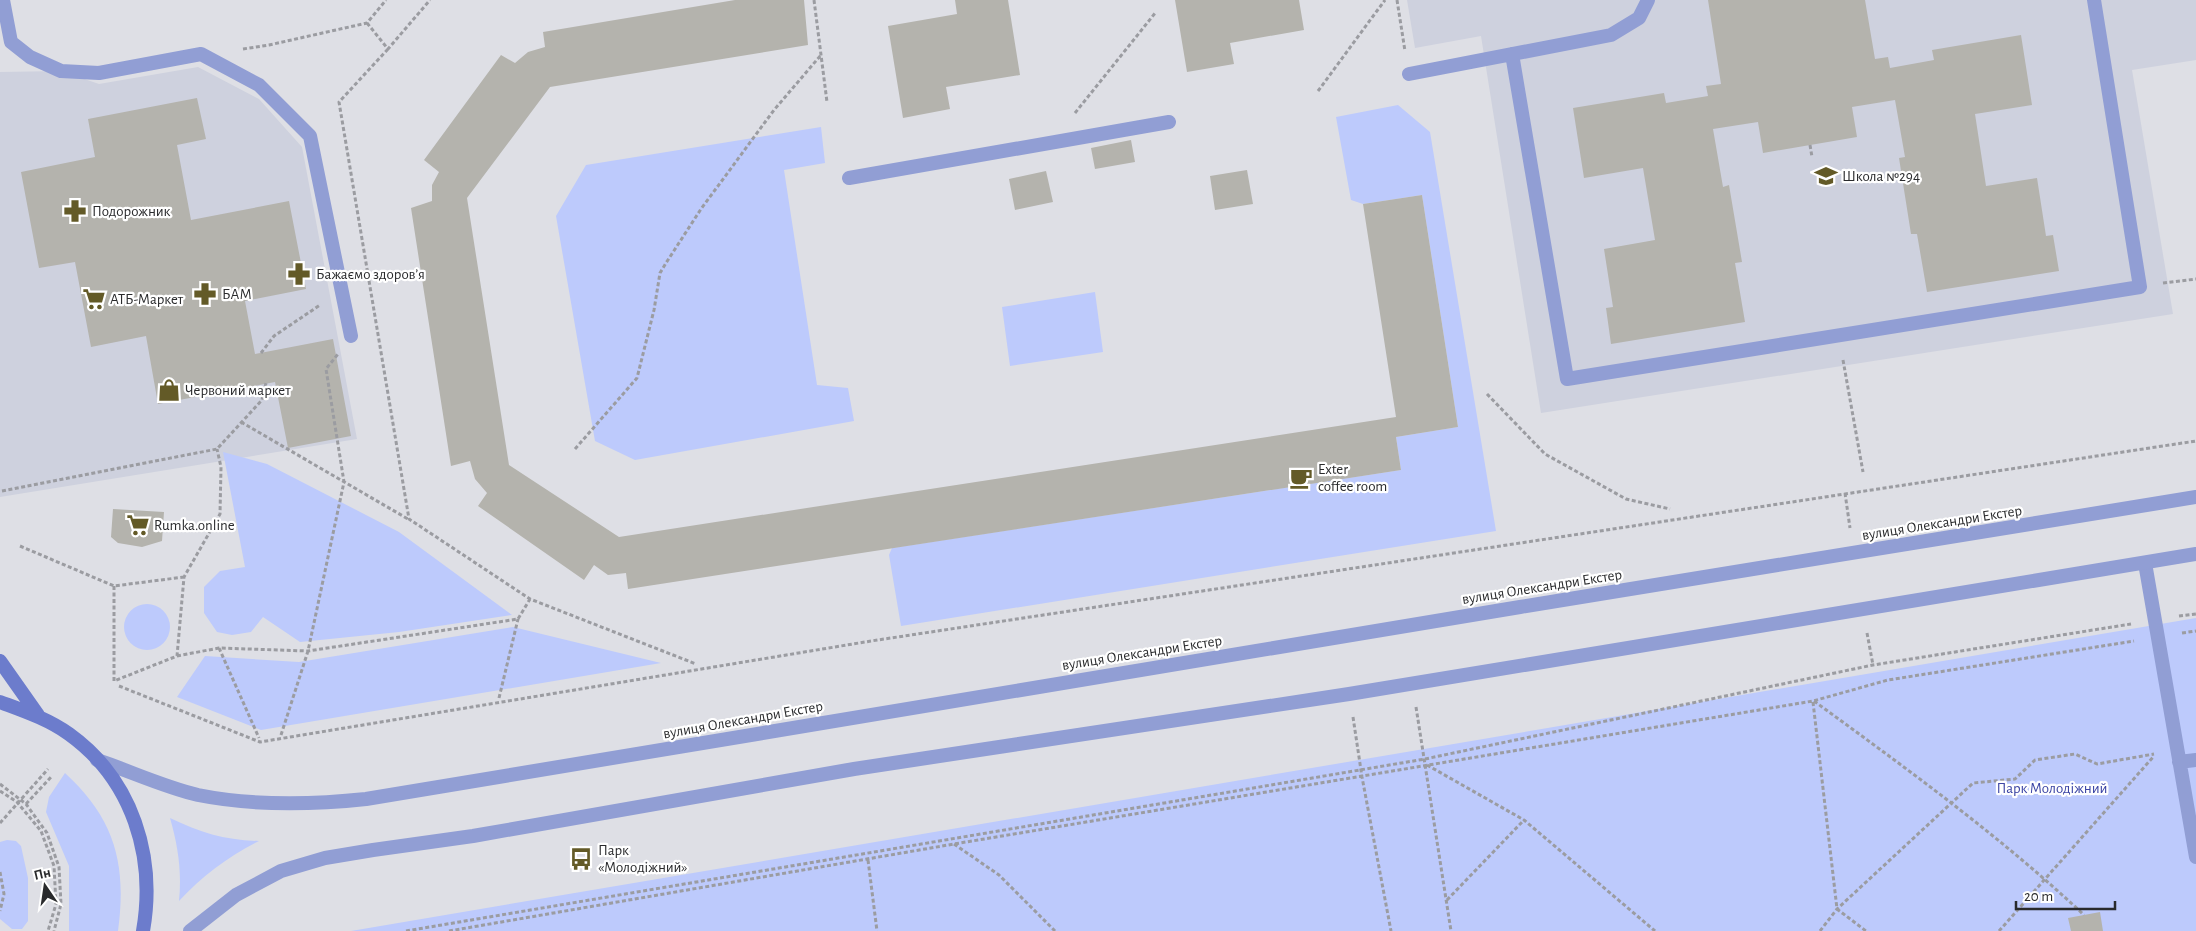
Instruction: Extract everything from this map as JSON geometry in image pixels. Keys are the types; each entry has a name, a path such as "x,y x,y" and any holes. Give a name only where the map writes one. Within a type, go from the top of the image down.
{"main road":[{"path":"0,661 38,715"},
{"path":"0,702 38,715 70,734 97,760 121,791 137,827 146,865 147,904 143,931"}],"street":[{"path":"3,0 11,42 30,57 61,71 99,73 201,54 259,85 310,136 350,336"},
{"path":"1409,74 1611,35 1640,18 1648,0"},
{"path":"1512,54 1567,379 2140,287 2094,0"},
{"path":"849,178 1169,122"},
{"name":"вулиця Олександри Екстер","path":"97,760 197,794 237,801 320,804 366,799 1520,606 2196,497"},
{"path":"190,931 236,895 281,871 325,858 473,836 854,770 1349,694 2196,554"},
{"path":"2145,562 2196,857"},
{"path":"2179,762 2196,760"}],"path":[{"path":"240,49 269,45 367,22 386,0"},
{"path":"409,519 340,102 430,0"},
{"path":"814,0 827,102"},
{"path":"1318,91 1385,0"},
{"path":"1397,0 1409,74"},
{"path":"1053,141 1156,12"},
{"path":"367,22 388,48"},
{"path":"575,450 637,378 654,310 660,273 666,263 701,209 774,110 821,54"},
{"path":"1810,145 1812,157"},
{"path":"261,353 274,336 368,272"},
{"path":"2140,287 2196,279"},
{"path":"281,734 308,651 344,482 326,369 350,336"},
{"path":"1838,336 1863,472"},
{"path":"2,491 217,449 262,400 266,383"},
{"path":"1487,394 1545,454 1626,499 1670,509"},
{"path":"241,422 409,519 530,600 696,664"},
{"path":"119,686 260,742 871,641 2196,441"},
{"path":"177,656 184,577 220,514 220,467 217,449"},
{"path":"20,546 114,586 184,577"},
{"path":"114,586 114,681 177,656 219,648 308,651 518,619"},
{"path":"499,698 518,619 530,600"},
{"path":"406,931 1425,759 1873,665 2196,614"},
{"path":"449,931 954,844 1813,701 1888,680 2196,631"},
{"path":"219,648 259,738"},
{"path":"1412,683 1451,931"},
{"path":"1349,694 1362,777 1391,931"},
{"path":"1813,701 1951,802 2046,879 2084,915"},
{"path":"1813,701 1837,909 1866,931"},
{"path":"1820,931 1837,909 1973,783 2015,779 2035,760 2075,754 2097,764 2156,754 1999,931"},
{"path":"1426,765 1524,820 1655,931"},
{"path":"0,823 48,769"},
{"path":"26,804 52,776"},
{"path":"0,784 26,804 47,833 59,867 61,904 54,931"},
{"path":"0,791 17,802 41,831 54,866 56,904 48,931"},
{"path":"1447,900 1524,820"},
{"path":"954,844 999,875 1055,931"},
{"path":"868,860 877,931"},
{"path":"0,872 4,894 0,911"}],"shaded area":[{"name":"Школа №294","path":"1407,0 2196,0 2196,60 2132,70 2173,314 1541,413 1481,36 1415,48"},
{"path":"198,67 259,99 302,147 357,439 0,497 0,72 61,71 99,84"}],"green space":[{"path":"1398,105 1430,132 1496,531 901,626 889,555 892,548 1401,470 1396,437 1458,427 1422,195 1363,204 1351,200 1336,117"},
{"path":"821,127 825,163 784,170 817,385 848,388 854,421 635,460 595,441 556,216 586,165"},
{"path":"1095,292 1103,352 1010,366 1002,307"},
{"path":"223,452 267,464 399,532 512,615 399,632 300,642 263,617 251,632 232,635 217,632 204,613 204,587 220,571 245,567"},
{"path":"143,604 151,604 160,608 166,614 170,627 166,640 160,646 151,650 143,650 134,646 128,640 124,631 124,623 128,614 134,608"},
{"name":"Парк Молодіжний","path":"2196,618 2196,931 351,931"},
{"path":"513,627 661,663 261,730 177,697 205,656 299,662"},
{"path":"65,773 96,808 114,844 121,885 118,931 69,931 69,866 46,812 49,797"},
{"path":"170,818 213,835 259,841 216,867 179,901 179,859"},
{"path":"7,840 16,841 21,846 28,878 28,921 22,929 12,929 0,919 0,842"}],"building":[{"path":"735,0 804,0 808,45 550,87 467,198 509,465 619,537 1396,417 1363,204 1422,195 1458,427 1396,437 1401,470 628,589 626,573 608,575 594,565 584,580 478,506 487,493 475,479 470,461 451,466 411,208 432,201 432,185 439,172 424,160 501,55 515,63 528,52 545,47 543,32"},
{"path":"955,0 1008,0 1020,75 946,87 950,109 903,118 888,26 957,14"},
{"path":"1175,0 1299,0 1304,30 1230,43 1234,64 1187,72"},
{"path":"1708,0 1865,0 1875,59 1888,57 1890,68 1934,60 1932,50 2021,35 2032,105 1975,114 1986,186 2037,178 2046,236 2053,235 2059,271 1927,292 1917,234 1911,234 1899,158 1905,157 1895,100 1852,107 1857,137 1763,153 1758,122 1713,129 1723,187 1729,185 1742,262 1735,263 1745,322 1611,344 1606,308 1613,307 1604,249 1655,240 1643,168 1584,178 1573,108 1664,93 1666,103 1708,96 1706,86 1721,84"},
{"path":"197,98 206,139 177,145 191,220 289,201 306,289 245,301 255,354 333,339 351,436 288,448 275,382 158,404 146,336 91,347 75,262 39,268 21,172 95,157 88,119"},
{"path":"1131,140 1135,162 1095,169 1091,148"},
{"path":"1247,170 1253,204 1215,210 1210,176"},
{"path":"1046,171 1053,202 1015,210 1009,179"},
{"name":"Rumka.online","path":"113,509 164,512 162,541 142,547 118,543 111,537"},
{"path":"2100,912 2103,931 2071,931 2068,918"}],"place":[{"name":"Школа №294","path":"1826,176"},
{"name":"Подорожник","path":"75,211"},
{"name":"Бажаємо здоровʼя","path":"299,274"},
{"name":"БАМ","path":"205,294"},
{"name":"АТБ-Маркет","path":"94,299"},
{"name":"Червоний маркет","path":"169,390"},
{"name":"Exter coffee room","path":"1301,478"},
{"name":"Rumka.online","path":"138,525"},
{"name":"Парк «Молодіжний»","path":"581,859"}]}
